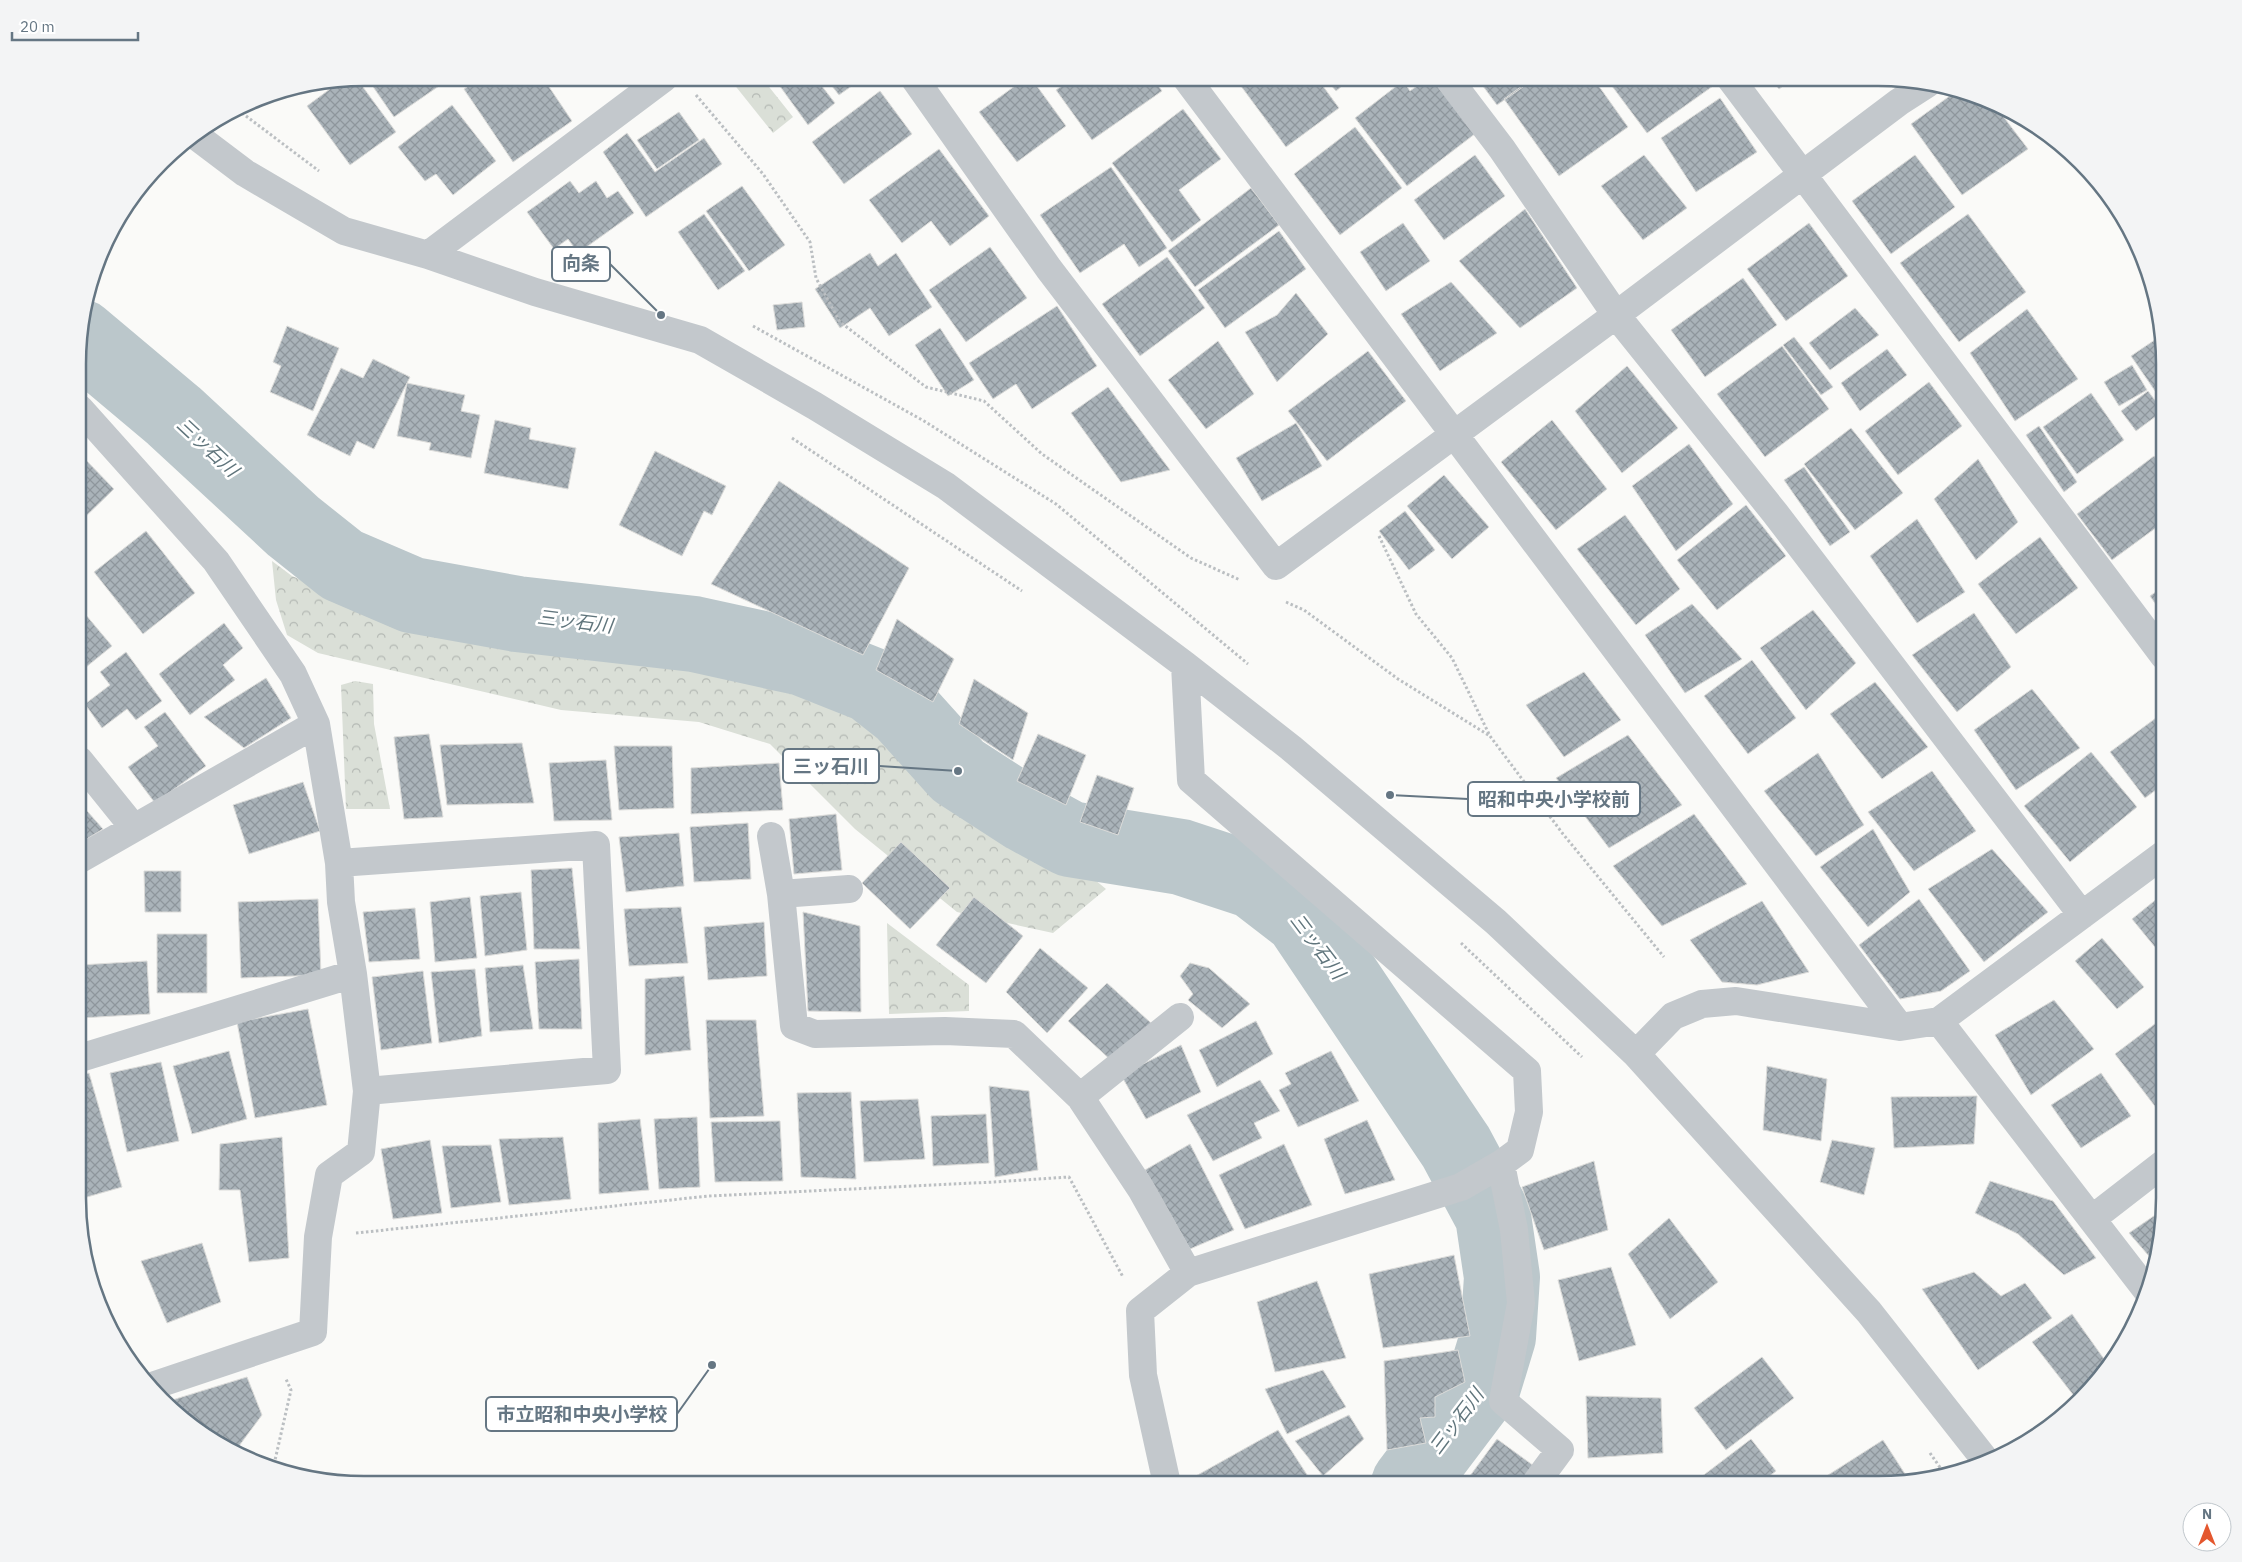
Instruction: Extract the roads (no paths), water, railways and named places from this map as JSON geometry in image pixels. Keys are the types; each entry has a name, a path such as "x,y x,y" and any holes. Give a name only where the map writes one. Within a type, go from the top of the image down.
{"street":[{"path":"428,255 653,86"},
{"path":"920,86 1049,269 1276,566 1616,315 1899,102 1918,90"},
{"path":"1192,86 1900,1027"},
{"path":"1454,86 1502,149 1616,315 1775,513 2082,915"},
{"path":"1736,86 2156,645"},
{"path":"201,140 245,173 344,231 428,255 535,292 700,340 815,406 946,486 1185,665 1291,748 1496,922 1636,1054 1869,1312 1981,1456"},
{"path":"86,416 216,561 293,674 316,724 339,863 340,902 353,974 367,1091 361,1152 330,1175 318,1237 312,1332 158,1384"},
{"path":"1165,1476 1143,1374 1140,1311 1188,1273 1460,1187 1495,1168 1520,1150 1529,1112 1526,1071 1191,780 1185,665"},
{"path":"86,856 316,724"},
{"path":"86,768 134,828"},
{"path":"771,836 781,894 794,1026 815,1034 945,1031 1014,1034 1080,1097 1141,1189 1188,1273"},
{"path":"339,863 596,845 607,1070 367,1091"},
{"path":"1636,1054 1672,1016 1702,1004 1736,1001 1900,1027 1939,1021 2156,860"},
{"path":"781,894 849,889"},
{"path":"86,1056 353,974"},
{"path":"1080,1097 1180,1017"},
{"path":"1939,1021 2093,1218 2142,1284"},
{"path":"1495,1168 1514,1230 1521,1303 1503,1401 1560,1450 1542,1476"},
{"path":"2093,1218 2156,1169"}],"waterway":[{"name":"三ッ石川","path":"87,343 174,416 293,526 342,565 412,595 517,614 694,634 803,658 871,685 904,711 958,771 1026,815 1070,839 1181,857 1254,881 1302,918 1456,1147 1493,1216 1502,1277 1498,1337 1483,1386 1415,1476"}],"place":[{"name":"向条","path":"661,315"},
{"name":"三ッ石川","path":"958,771"},
{"name":"昭和中央小学校前","path":"1390,795"},
{"name":"市立昭和中央小学校","path":"712,1365"}]}
